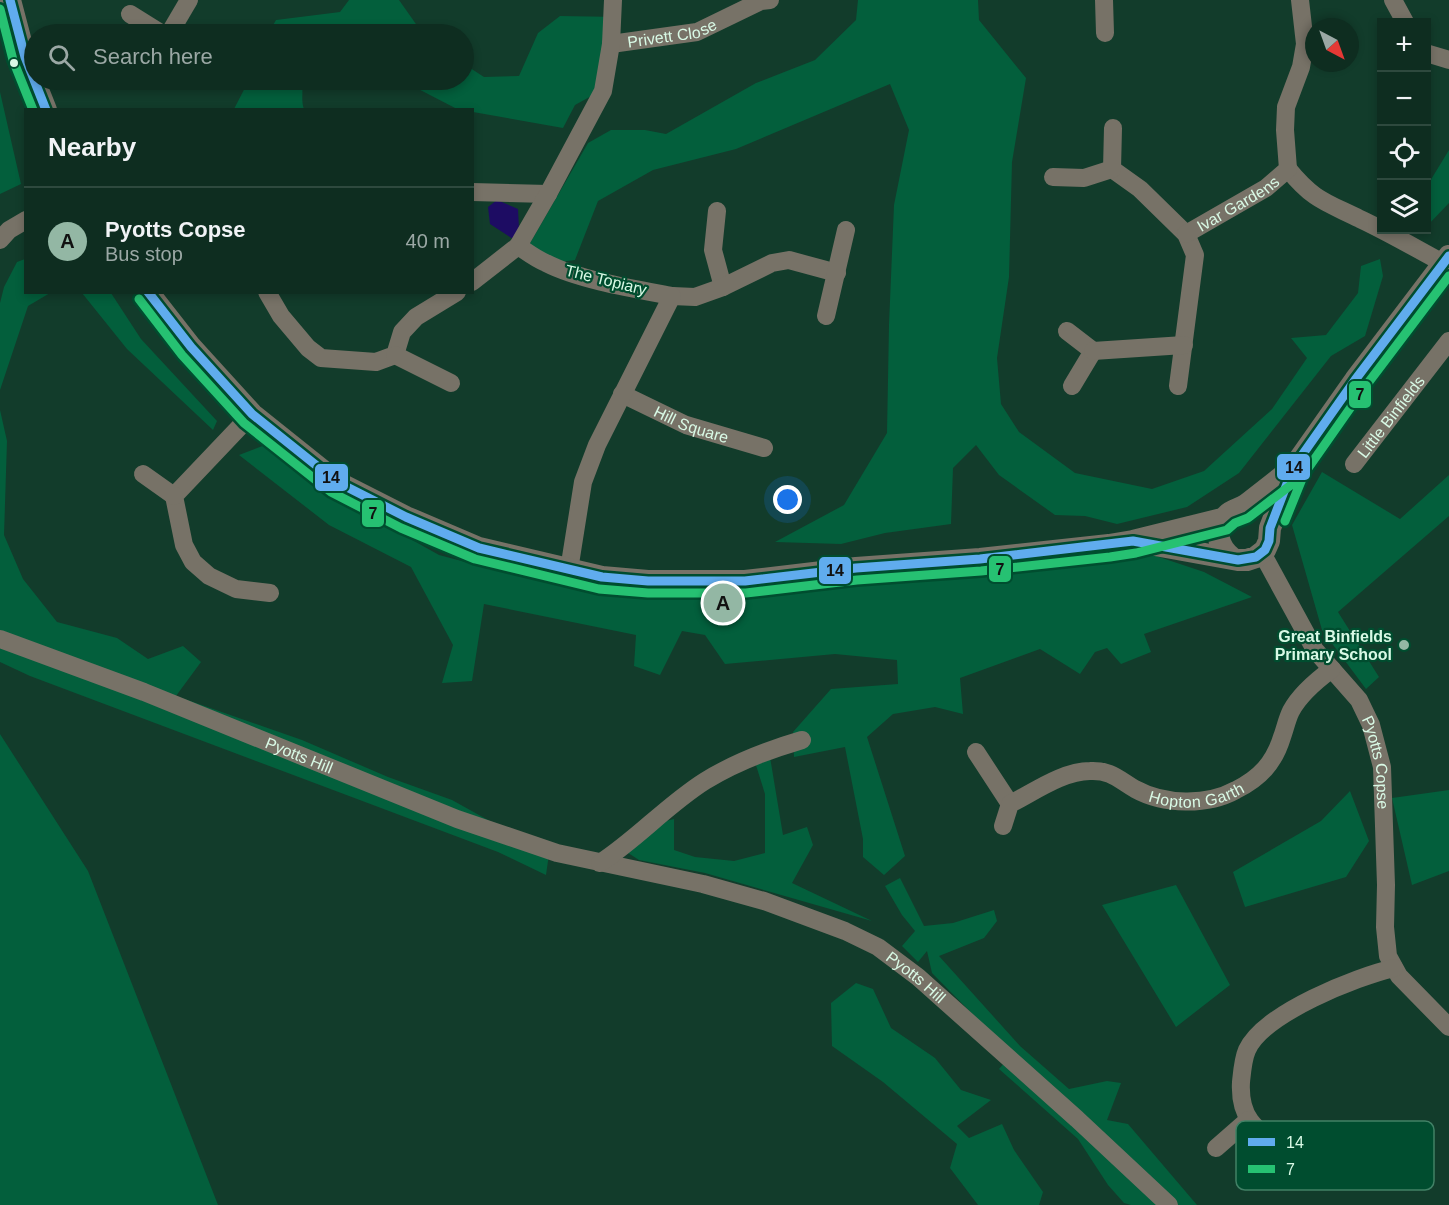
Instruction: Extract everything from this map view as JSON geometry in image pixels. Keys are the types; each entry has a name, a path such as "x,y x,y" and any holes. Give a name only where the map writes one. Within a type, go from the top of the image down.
{"street":[{"path":"10,0 24,50"},
{"path":"175,24 189,0"},
{"path":"474,280 518,246 549,194 603,91 611,44 613,0"},
{"name":"Privett Close","path":"611,44 697,32 761,0 770,0"},
{"path":"1104,0 1105,33"},
{"name":"Ivar Gardens","path":"1300,0 1305,44 1301,67 1286,107 1288,169 1304,188 1320,201 1446,259"},
{"path":"1393,0 1404,18"},
{"path":"130,14 146,24"},
{"path":"1431,55 1449,60"},
{"path":"38,90 45,108"},
{"path":"1053,177 1084,178 1112,169 1113,128"},
{"name":"Ivar Gardens","path":"1112,169 1140,189 1186,234 1195,255 1178,386"},
{"name":"Ivar Gardens","path":"1186,234 1266,188 1288,169"},
{"path":"474,192 549,194"},
{"path":"717,211 713,250 723,287"},
{"path":"0,240 9,230 24,221"},
{"path":"826,316 846,230"},
{"name":"The Topiary","path":"518,246 546,264 573,273 672,296 597,445 583,482 569,570"},
{"path":"1133,541 1247,557 1269,541 1269,528 1293,468 1355,380 1446,259"},
{"path":"672,296 695,297 723,287 772,262 789,260 837,273"},
{"path":"150,294 190,347 252,414 337,482 406,517 479,548 602,577 648,581 745,581 856,568 992,558 1133,541 1253,510 1261,515 1269,528"},
{"path":"268,294 280,316 308,348 321,358 376,362 395,355 451,383"},
{"path":"395,355 402,332 416,316 454,294"},
{"path":"1067,331 1093,351 1184,345"},
{"name":"Little Binfields","path":"1354,464 1449,342"},
{"path":"1072,386 1093,351"},
{"name":"Hill Square","path":"622,394 686,425 764,448"},
{"path":"174,496 252,414"},
{"path":"1247,557 1225,552 1220,545 1219,527 1232,514 1293,468"},
{"path":"143,474 174,496 184,545 193,562 209,576 236,589 270,593"},
{"name":"Pyotts Copse","path":"1247,557 1280,583 1315,650 1359,700 1371,724 1382,767 1386,885 1384,927 1389,956 1399,976 1449,1027"},
{"name":"Pyotts Hill","path":"0,639 144,692 457,819 558,853 703,884 764,901 845,931 878,947 918,977 1169,1205"},
{"name":"Hopton Garth","path":"1010,804 1066,776 1089,770 1113,774 1135,789 1154,797 1182,801 1213,801 1254,780 1270,765 1279,747 1291,711 1305,692 1332,669"},
{"path":"600,863 622,849 640,830 705,781 758,753 802,740"},
{"path":"975,752 1010,804 1003,826"},
{"path":"1248,1120 1240,1099 1242,1073 1248,1050 1257,1036 1286,1014 1328,991 1366,975 1394,968"},
{"path":"1216,1148 1236,1130"}],"green space":[{"path":"349,0 399,0 416,24 274,24 276,20 340,12"},
{"path":"858,0 978,0 979,20 1026,78 1012,162 1009,277 997,358 1001,404 1019,432 1075,473 1152,489 1204,471 1272,409 1307,358 1291,338 1326,335 1358,293 1361,266 1380,259 1383,276 1365,336 1331,356 1239,473 1187,507 1117,524 1085,516 1055,515 999,475 976,445 953,468 951,524 885,533 841,544 775,542 844,505 887,433 894,205 909,130 890,84 736,149 653,170 598,201 575,260 546,264 529,245 588,143 611,130 645,130 666,134 756,83 815,60 856,20"},
{"path":"560,16 619,17 595,94 575,105 563,128 474,112 474,108 455,108 420,90 474,90 474,70 484,77 519,76 538,33"},
{"path":"244,90 302,90 304,108 235,108"},
{"path":"0,92 21,184 0,194"},
{"path":"1449,150 1449,203 1431,222 1431,180"},
{"path":"24,259 24,294 48,294 28,306 0,390 0,303 4,287 17,262"},
{"path":"83,294 112,294 141,339 217,421 213,430 127,349"},
{"path":"0,410 7,441 4,535 23,579 57,622 117,638 148,659 183,646 201,662 176,696 302,740 388,777 452,800 549,854 546,875 498,852 30,676 0,662"},
{"path":"270,443 343,501 439,555 519,576 608,591 690,596 824,587 922,579 1144,552 1204,572 1252,597 1144,634 1151,652 1121,664 1107,648 1095,652 1080,674 1040,649 960,678 963,714 935,707 893,714 867,737 905,856 884,875 863,857 863,839 845,747 794,757 793,732 831,689 898,684 897,660 835,654 725,664 705,635 682,631 660,675 634,666 636,635 484,604 472,681 442,683 453,645 411,567 329,525 239,455"},
{"path":"1322,472 1400,519 1449,475 1449,516 1338,612 1379,677 1366,689 1322,630 1292,525"},
{"path":"0,734 88,871 218,1205 0,1205"},
{"path":"770,757 783,835 807,827 813,845 792,883 872,921 705,873 639,860 622,849 646,826 674,819 674,850 695,857 734,861 765,853 765,794 755,762"},
{"path":"1449,790 1449,871 1412,885 1392,798"},
{"path":"1350,791 1369,841 1346,877 1245,907 1233,872 1321,821"},
{"path":"900,878 924,926 953,923 994,910 997,921 984,938 939,956 1020,1046 1069,1089 1107,1081 1121,1083 1107,1120 1128,1124 1197,1205 1131,1205 1124,1203 1108,1185 1078,1139 999,1069 1012,1054 932,973 927,951 918,962 902,946 915,931 902,915 885,886"},
{"path":"1176,885 1230,985 1176,1027 1102,905"},
{"path":"856,983 873,989 891,1028 935,1058 961,1090 991,1100 957,1126 969,1138 1002,1124 1014,1150 1043,1192 1039,1205 978,1205 950,1168 957,1144 883,1082 832,1046 831,1003"}],"shaded area":[{"path":"497,200 518,209 519,229 513,239 490,224 488,207"}],"transit line":[{"name":"14","path":"10,0 24,53"},
{"name":"7","path":"0,9 13,60 24,88"},
{"name":"7","path":"25,90 32,108"},
{"name":"14","path":"38,90 45,108"},
{"name":"14","path":"150,294 191,347 252,414 337,482 406,517 479,548 602,577 648,581 745,581 856,568 980,559 1133,541 1238,560 1256,557 1265,550 1269,541 1270,528 1293,468 1355,380 1449,256"},
{"name":"7","path":"1285,521 1304,474 1365,387 1449,276"},
{"name":"7","path":"139,299 182,355 244,423 331,492 401,528 475,559 599,589 648,593 746,593 857,580 981,571 1136,553 1227,530 1235,523 1248,518 1300,478"}],"place":[{"name":"Pyotts Copse","path":"723,603"},
{"name":"Great Binfields Primary School","path":"1404,645"}]}
